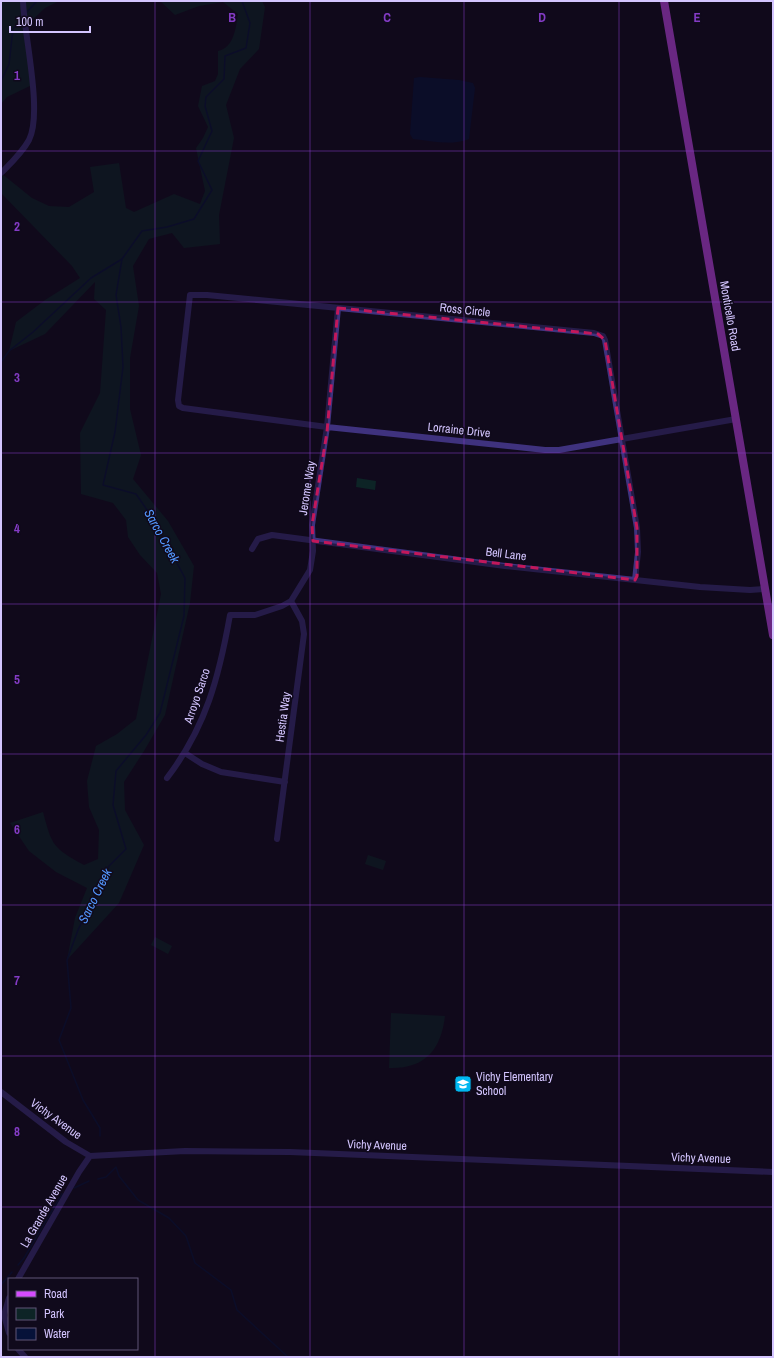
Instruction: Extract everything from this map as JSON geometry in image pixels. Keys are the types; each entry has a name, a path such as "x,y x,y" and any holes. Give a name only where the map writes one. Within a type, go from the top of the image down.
{"main road":[{"name":"Monticello Road","path":"664,1 773,635"}],"street":[{"path":"1,172 25,147 33,129 33,97 23,1"},
{"name":"Ross Circle","path":"178,406 190,295 207,295 598,334 605,340 638,542 637,576 635,580"},
{"name":"Jerome Way","path":"291,601 310,570 313,541 312,525 328,427 338,308"},
{"name":"Lorraine Drive","path":"178,406 183,408 328,427 545,450 559,450 736,419"},
{"name":"Bell Lane","path":"252,549 258,539 272,535 505,566 635,580 750,590 765,589"},
{"name":"Arroyo Sarco","path":"167,778 185,753 200,724 214,689 230,615 255,615 274,610 291,601"},
{"name":"Hestia Way","path":"277,839 304,634 302,621 291,601"},
{"path":"185,753 202,764 221,772 285,782"},
{"name":"Vichy Avenue","path":"1,1092 66,1142 90,1156 185,1151 290,1152 773,1172"},
{"name":"La Grande Avenue","path":"19,1278 79,1172 90,1156"},
{"path":"8,1301 4,1315 8,1329"}],"highlighted area":[{"path":"338,308 598,334 605,340 637,528 637,576 635,580 313,541 312,525 327,432"}],"green space":[{"path":"1,1 59,1 45,8 25,27 32,85 7,97 1,104"},
{"path":"160,1 262,1 265,7 259,49 240,69 226,105 234,138 219,215 220,244 184,248 172,233 149,239 133,266 139,306 130,358 130,409 141,455 133,479 168,521 194,566 190,603 165,715 124,782 125,810 144,845 119,903 67,960 75,918 87,888 56,872 29,851 10,823 43,812 52,839 60,850 84,865 98,859 99,830 89,807 87,781 96,746 117,734 136,719 161,594 157,573 140,555 128,537 126,520 113,503 81,494 80,433 100,393 106,310 94,299 95,282 45,334 9,351 16,322 45,300 80,278 72,266 1,193 1,173 32,198 49,206 69,207 94,192 90,167 119,163 126,208 134,212 174,194 200,204 205,191 196,148 208,127 198,106 202,86 215,81 218,74 218,51 228,46 231,41 235,31 238,14 223,2 199,6 175,15"},
{"path":"357,478 376,481 375,490 356,487"},
{"path":"368,855 386,861 383,870 365,864"},
{"path":"155,937 172,946 168,954 151,945"},
{"path":"391,1013 445,1016 440,1039 429,1055 412,1065 389,1068"}],"water":[{"path":"420,77 459,80 473,83 475,88 469,139 448,143 413,139 410,134 414,78"}],"waterway":[{"path":"26,13 37,1"},
{"name":"Sarco Creek","path":"100,1136 100,1128 83,1100 59,1040 71,1008 67,960 78,930 109,866 126,849 113,805 116,771 146,735 160,713 184,616 185,578 152,517 136,494 103,485 115,432 123,367 121,327 116,295 122,259 142,231 167,227 194,219 212,190 198,161 212,131 205,106 206,97 224,79 225,56 246,48 250,23 242,1"},
{"path":"1,81 9,64 13,29 19,22"},
{"path":"1,362 9,351 33,332 91,278 122,259"},
{"name":"Sarco Creek","path":"98,1179 106,1177 116,1167 119,1176 138,1200 169,1218 186,1236 195,1263 231,1290 237,1310 288,1357"},
{"path":"74,1188 89,1181"},
{"path":"18,1265 24,1258 62,1194"},
{"path":"1,1285 12,1272"}],"place":[{"name":"Vichy Elementary School","path":"463,1084"}]}
